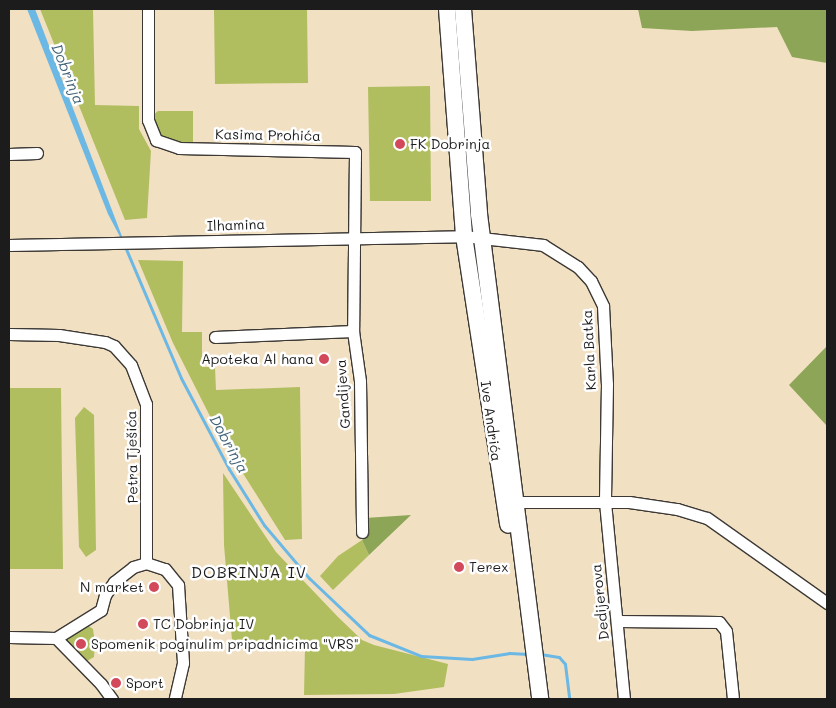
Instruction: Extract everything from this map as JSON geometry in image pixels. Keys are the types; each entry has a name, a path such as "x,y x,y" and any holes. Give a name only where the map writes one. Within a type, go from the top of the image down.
{"main road":[{"name":"Ive Andrića","path":"447,9 464,236 540,699"},
{"name":"Ive Andrića","path":"462,9 481,237 508,503"}],"street":[{"name":"Kasima Prohića","path":"148,9 148,120 156,140 179,148 355,152"},
{"name":"Gandijeva","path":"355,152 352,331 360,381 362,532"},
{"path":"9,154 37,153"},
{"name":"Ilhamina","path":"9,245 155,243 354,236 464,236"},
{"name":"Karla Batka","path":"464,236 543,246 578,267 598,294 603,306 607,384 605,502"},
{"path":"214,337 352,331"},
{"name":"Petra Tješića","path":"9,334 59,336 105,342 114,346 131,365 146,404 146,563"},
{"path":"508,503 605,502 655,504 707,518 827,603"},
{"name":"Dedijerova","path":"605,502 618,621 624,699"},
{"path":"9,637 56,638 102,610 105,595 114,582 132,567 146,563 165,569 178,584 183,663 176,699"},
{"path":"618,621 719,622 726,631 733,699"},
{"path":"56,638 101,684 112,699"}],"green space":[{"path":"40,9 93,9 95,105 139,106 139,129 151,151 147,218 125,220"},
{"path":"214,9 307,9 308,83 215,84"},
{"path":"638,9 827,9 827,63 792,57 777,27 692,31 642,28"},
{"name":"FK Dobrinja","path":"430,86 431,201 370,201 368,87"},
{"path":"158,111 193,111 193,144 178,144 160,137 152,124 153,115"},
{"path":"138,260 183,261 182,332 202,332 202,367 215,367 216,390 300,387 302,539 285,540 222,440 173,343"},
{"path":"827,346 827,426 789,385"},
{"path":"9,388 61,388 63,569 9,569"},
{"path":"84,407 94,415 96,550 86,557 79,547 75,418"},
{"path":"223,473 276,552 338,617 362,640 374,645 448,664 444,687 394,694 304,695 305,645 232,640 224,545"},
{"path":"411,515 369,555 362,540 366,535 365,518"},
{"path":"362,540 369,555 333,590 320,576 338,556"},
{"path":"86,624 93,629 95,643 94,657 87,661 65,640"}],"water":[{"name":"Dobrinja","path":"27,9 35,9 128,252 108,214"}],"waterway":[{"name":"Dobrinja","path":"126,249 181,378 229,469 264,525 309,578 369,635 421,656 472,659 509,653 529,654"},
{"name":"Dobrinja","path":"540,654 559,657 565,664 569,699"}],"place":[{"name":"FK Dobrinja","path":"400,144"},
{"name":"Apoteka Al hana","path":"324,359"},
{"name":"Terex","path":"459,567"},
{"name":"N market","path":"154,587"},
{"name":"TC Dobrinja IV","path":"143,624"},
{"name":"Spomenik poginulim pripadnicima \"VRS\"","path":"81,644"},
{"name":"Sport","path":"116,683"}],"district":[{"name":"DOBRINJA IV","path":"249,572"}]}
